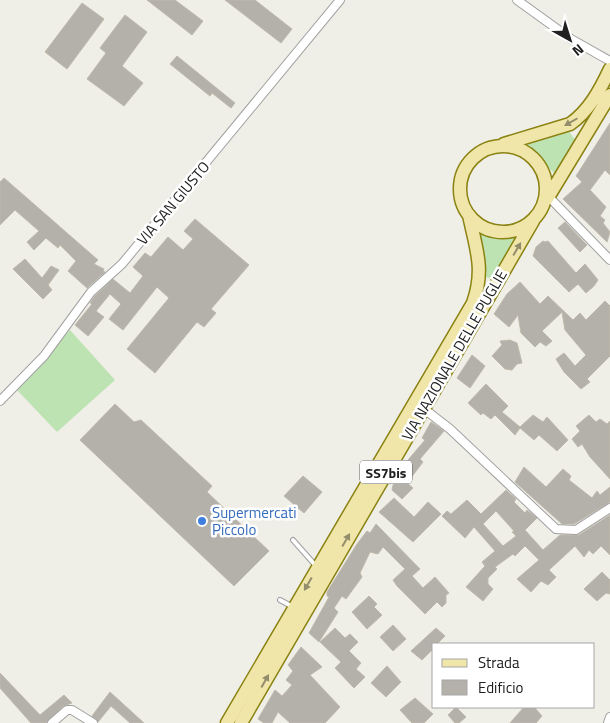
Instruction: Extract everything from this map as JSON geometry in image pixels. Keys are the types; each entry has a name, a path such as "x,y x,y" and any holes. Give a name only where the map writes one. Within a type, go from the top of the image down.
{"main road":[{"name":"VIA NAZIONALE DELLE PUGLIE","path":"227,723 473,303 479,284 479,264 469,215 462,203 460,190 462,176 468,164 477,154 489,148 570,124 586,111 610,69"},
{"name":"VIA NAZIONALE DELLE PUGLIE","path":"241,723 423,408 533,221 542,211 547,197 610,95"},
{"path":"489,148 515,147 532,157 543,172 547,197"},
{"path":"469,215 479,225 492,230 506,232 520,228 533,221"}],"street":[{"name":"VIA SAN GIUSTO","path":"0,401 44,356 92,292 122,264 340,0"},
{"path":"517,0 571,39 610,61"},
{"path":"547,197 610,260"},
{"path":"423,408 450,429 556,529 576,530 610,508"},
{"path":"52,723 67,710 72,710 93,723"},
{"path":"608,723 610,717"}],"lane":[{"path":"293,540 318,568"},
{"path":"280,600 295,608"}],"green space":[{"path":"568,130 576,141 556,175 535,154 522,145"},
{"path":"475,226 497,235 521,233 496,279 485,277"},
{"path":"70,330 115,380 57,432 16,389"}],"building":[{"path":"147,0 175,0 203,21 192,35"},
{"path":"225,0 255,0 292,29 281,43"},
{"path":"82,3 104,19 67,69 45,52"},
{"path":"125,15 147,32 122,66 143,83 124,106 87,79 106,53 100,48"},
{"path":"177,56 235,103 231,108 212,93 210,96 170,64"},
{"path":"610,123 610,175 605,170 590,190 606,207 600,216 605,220 603,223 610,232 607,242 563,199 582,182 576,176"},
{"path":"4,178 98,260 94,264 104,269 103,271 105,272 87,288 68,271 76,261 60,245 58,248 46,238 34,250 27,242 39,231 15,210 0,225 0,182"},
{"path":"195,219 249,265 211,309 216,313 204,327 197,322 155,373 127,349 169,298 157,287 123,330 109,319 121,304 110,294 96,311 104,317 88,336 75,325 92,304 90,303 95,296 113,279 130,293 143,276 133,267 145,253 151,257 168,237 183,250 193,239 184,231"},
{"path":"565,222 587,245 580,252 558,228"},
{"path":"543,241 548,241 576,273 585,264 598,280 594,286 586,293 578,284 569,292 533,256 536,247"},
{"path":"25,259 42,278 51,266 59,270 48,285 52,290 43,299 13,269"},
{"path":"520,282 540,304 548,296 573,320 580,313 586,320 605,301 610,306 610,356 587,379 590,382 581,389 564,372 556,359 564,353 575,366 586,355 565,330 562,312 542,331 552,341 546,346 540,342 535,347 521,333 518,315 509,327 494,314 507,294"},
{"path":"510,340 517,343 522,363 517,364 512,370 505,369 492,356 502,345 500,341"},
{"path":"472,355 485,366 470,388 457,378"},
{"path":"486,384 508,406 502,412 520,427 533,415 543,422 547,417 568,440 557,451 539,435 534,440 520,428 515,435 495,415 491,419 483,413 481,415 468,403"},
{"name":"Supermercati Piccolo","path":"115,404 134,422 141,420 212,486 207,492 269,551 234,586 80,440"},
{"path":"589,415 596,422 600,419 607,424 610,421 610,479 590,457 582,444 578,447 572,439 580,431 576,426"},
{"path":"431,422 444,431 420,459 423,462 407,483 413,488 402,499 392,490 393,485 401,477 399,474 408,460 425,440 422,438"},
{"path":"524,467 546,487 563,469 571,476 569,480 592,498 597,491 600,495 610,487 610,502 574,524 562,524 515,482"},
{"path":"303,476 322,492 304,513 284,496"},
{"path":"506,490 516,499 514,502 525,513 527,510 537,518 525,530 543,550 560,535 579,535 610,515 610,555 601,546 593,554 589,550 584,557 575,546 549,570 556,577 548,585 541,581 531,592 517,579 539,560 525,546 515,556 513,554 495,567 497,569 488,578 488,584 493,589 483,601 466,587 485,566 482,562 495,551 474,527 465,538 442,516 447,511 451,514 467,500 481,514","holes":["496,511 514,531 512,532 516,536 503,546 483,524"]},
{"path":"394,498 414,517 428,502 441,514 413,542 379,512"},
{"path":"376,524 420,569 412,576 423,588 435,577 449,593 446,595 446,603 442,607 437,602 425,614 393,580 405,569 383,547 378,554 370,552 360,573 362,577 346,599 342,596 334,608 338,612 319,642 309,633 329,597 327,592 357,544 367,531 370,533"},
{"path":"602,572 610,580 610,594 606,593 597,601 584,589"},
{"path":"369,596 377,604 374,607 382,615 367,629 352,612"},
{"path":"393,625 406,639 393,651 380,637"},
{"path":"335,628 345,638 350,634 358,642 349,651 361,663 356,669 365,677 354,688 335,668 341,662 320,642"},
{"path":"436,628 445,636 438,643 432,643 432,650 422,660 411,651"},
{"path":"301,647 322,667 310,675 340,707 325,723 290,723 278,712 272,723 264,723 258,719 275,690 282,696 292,685 286,680 293,671 288,665"},
{"path":"387,666 401,682 386,697 371,683"},
{"path":"0,673 40,715 64,695 72,703 63,706 46,723 31,723 0,688"},
{"path":"110,692 144,723 130,723 111,706 98,722 92,716"},
{"path":"415,698 433,714 424,723 412,723 400,710"},
{"path":"457,708 466,717 459,723 455,723 448,715"},
{"path":"523,708 535,708 542,716 536,723 510,723"}],"place":[{"name":"Supermercati Piccolo","path":"202,521"}]}
